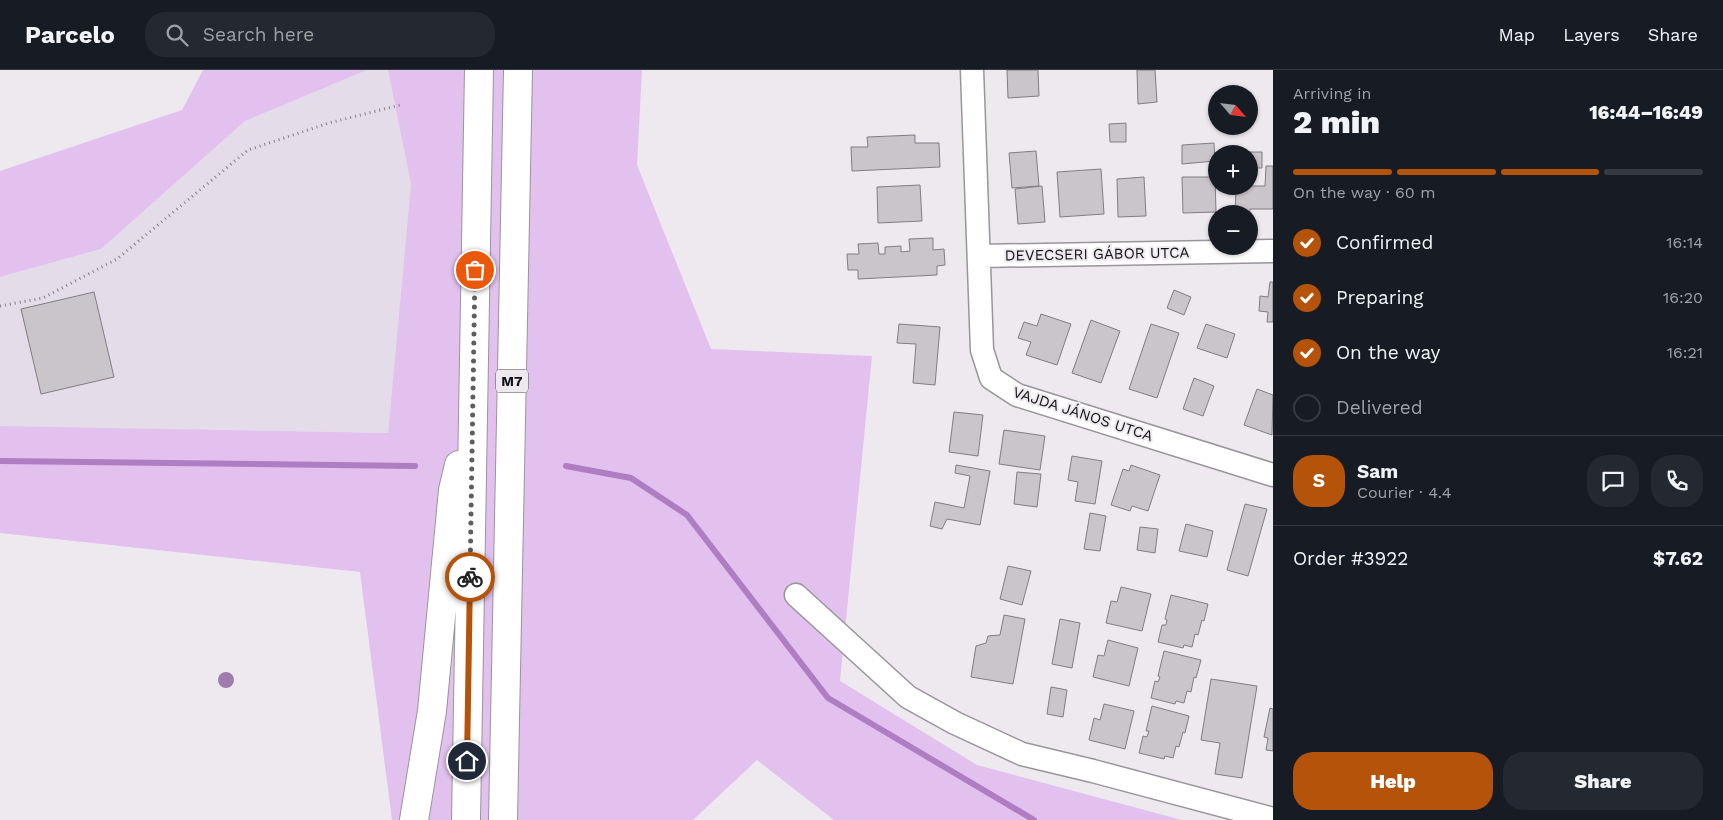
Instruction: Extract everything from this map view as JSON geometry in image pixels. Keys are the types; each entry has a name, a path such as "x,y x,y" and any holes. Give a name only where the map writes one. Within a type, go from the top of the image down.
{"highway":[{"name":"M7","path":"466,820 479,70"},
{"name":"M7","path":"503,820 518,70"},
{"path":"414,820 432,711 453,490 472,410"},
{"path":"505,691 521,820"}],"street":[{"name":"VAJDA JÁNOS UTCA","path":"972,70 982,350 991,378 1017,395 1273,475"},
{"name":"DEVECSERI GÁBOR UTCA","path":"980,256 1273,251"},
{"path":"796,595 908,697 972,731 1022,754 1273,819"}],"path":[{"path":"0,306 43,298 117,259 248,150 328,123 400,105"}],"shaded area":[{"path":"203,70 367,70 245,121 101,249 0,277 0,171 182,110"},
{"path":"367,70 388,70 411,184 388,433 0,426 0,277 101,249 245,121"},
{"path":"388,70 642,70 637,165 711,349 872,356 840,681 977,765 1182,820 834,820 757,760 693,820 392,820 360,572 0,533 0,426 388,433 411,184"}],"building":[{"path":"1007,70 1038,70 1039,96 1008,98"},
{"path":"1137,70 1155,70 1157,102 1138,104"},
{"path":"1126,123 1126,142 1110,142 1109,124"},
{"path":"915,135 915,143 939,143 940,167 852,171 851,147 868,147 867,137"},
{"path":"1214,143 1214,145 1208,145 1208,162 1182,164 1182,145"},
{"path":"1036,151 1039,186 1012,188 1009,153"},
{"path":"1258,152 1262,152 1262,168 1258,168"},
{"path":"1266,166 1273,166 1273,209 1258,209 1258,205 1235,205 1236,195 1258,195 1258,186 1265,186"},
{"path":"1101,169 1104,214 1060,217 1057,172"},
{"path":"1144,177 1146,216 1118,217 1117,179"},
{"path":"1182,177 1208,177 1208,195 1216,195 1216,205 1208,205 1208,212 1183,213"},
{"path":"920,185 922,221 878,223 877,187"},
{"path":"1042,186 1045,222 1018,224 1015,189"},
{"path":"933,238 933,250 944,249 945,265 937,266 937,275 858,279 858,270 848,270 847,254 859,254 858,244 878,243 879,254 885,254 885,247 901,246 901,252 910,251 909,239"},
{"path":"1270,282 1273,282 1273,322 1267,322 1268,312 1259,311 1260,296 1268,297"},
{"path":"1174,290 1191,297 1184,315 1167,308"},
{"path":"94,292 114,377 41,394 21,309"},
{"path":"1041,314 1071,324 1057,365 1026,355 1031,342 1018,338 1024,322 1037,326"},
{"path":"1091,320 1120,331 1101,383 1072,373"},
{"path":"899,324 940,327 935,385 913,383 916,344 897,343"},
{"path":"1151,324 1179,333 1157,398 1129,389"},
{"path":"1206,324 1235,334 1227,358 1197,348"},
{"path":"1194,378 1214,386 1203,416 1183,409"},
{"path":"1257,389 1273,395 1272,435 1244,425"},
{"path":"954,412 983,415 978,456 949,452"},
{"path":"1004,430 1045,436 1040,470 999,464"},
{"path":"1072,456 1102,461 1095,504 1075,501 1078,482 1068,480"},
{"path":"956,465 990,471 980,525 947,519 942,529 930,526 935,502 964,508 970,476 955,473"},
{"path":"1131,465 1160,475 1148,511 1132,506 1130,511 1111,505 1123,469 1129,471"},
{"path":"1017,472 1041,474 1037,507 1014,504"},
{"path":"1245,504 1267,509 1248,576 1227,570"},
{"path":"1090,513 1106,516 1100,551 1084,549"},
{"path":"1186,524 1213,531 1207,557 1179,551"},
{"path":"1140,527 1158,529 1155,553 1137,550"},
{"path":"1008,566 1031,571 1022,605 1000,599"},
{"path":"1121,587 1151,594 1142,631 1106,623 1111,601 1117,602"},
{"path":"1171,595 1208,604 1204,621 1202,620 1198,635 1195,634 1192,647 1184,645 1183,648 1158,642 1162,625 1166,625 1167,620 1165,619"},
{"path":"1004,615 1025,619 1013,684 971,677 976,646 986,643 988,636 1000,635"},
{"path":"1060,619 1080,623 1072,668 1052,664"},
{"path":"1108,640 1138,648 1129,686 1093,677 1098,655 1104,656"},
{"path":"1164,651 1201,660 1196,678 1194,677 1191,692 1187,691 1184,703 1176,701 1175,704 1151,698 1155,681 1158,682 1160,677 1158,676"},
{"path":"1211,679 1257,686 1242,778 1215,774 1220,743 1201,740"},
{"path":"1051,687 1067,690 1063,717 1047,714"},
{"path":"1104,704 1134,711 1125,749 1089,740 1094,718 1100,720"},
{"path":"1152,706 1189,716 1185,733 1183,732 1179,747 1176,746 1173,758 1165,756 1164,759 1139,753 1143,736 1147,737 1149,731 1146,731"},
{"path":"1270,708 1273,709 1273,751 1266,750 1268,738 1264,737"}],"waterway":[{"path":"0,461 415,466"},
{"path":"566,466 631,478 687,515 828,698 1034,820"}],"way so far":[{"path":"470,577 475,270"}],"route":[{"path":"467,761 470,577"}]}
